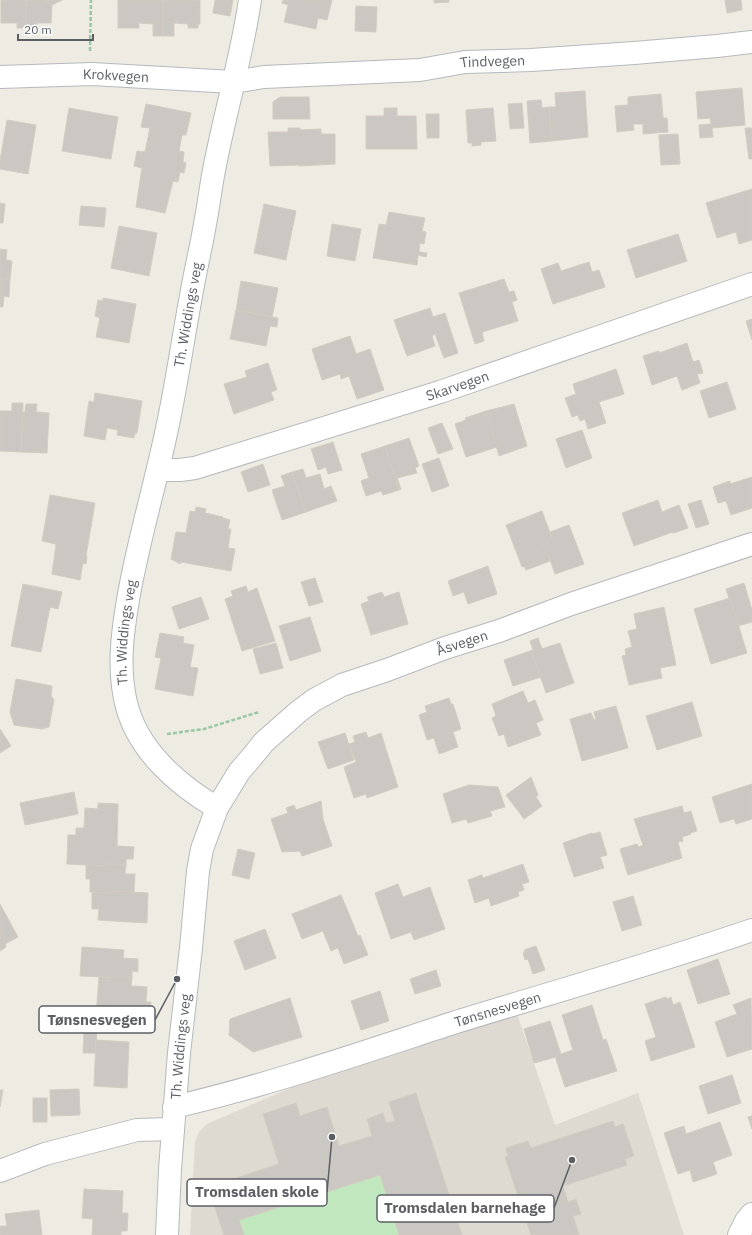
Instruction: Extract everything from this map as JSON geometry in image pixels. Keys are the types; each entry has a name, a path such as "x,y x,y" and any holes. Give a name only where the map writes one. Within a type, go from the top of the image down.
{"street":[{"name":"Th. Widdings veg","path":"167,1235 179,1053 198,871 202,849 217,808 186,788 174,777 161,764 142,738 132,721 127,706 123,690 121,656 132,572 158,470 168,423 213,174 244,35 250,0"},
{"name":"Tindvegen","path":"233,82 264,77 420,70 465,62 531,60 634,53 752,42"},
{"name":"Krokvegen","path":"0,77 92,74 233,82"},
{"name":"Skarvegen","path":"158,470 195,468 328,427 447,389 752,284"},
{"name":"Åsvegen","path":"217,808 239,772 264,742 298,712 330,691 445,648 499,631 571,604 752,544"},
{"name":"Tønsnesvegen","path":"0,1171 45,1154 137,1130 174,1118 221,1097 291,1076 355,1054 569,987 638,968 752,930"},
{"path":"739,1235 746,1221 752,1214"}],"path":[{"path":"91,0 90,34 92,74"},
{"path":"142,738 204,728 262,712"}],"shaded area":[{"path":"513,1002 555,1125 638,1093 684,1235 190,1235 195,1142 199,1132 207,1124 420,1032"}],"green space":[{"path":"380,1175 399,1235 244,1235 239,1220"}],"building":[{"path":"1,0 26,0 26,28 17,28 17,23 1,23"},
{"path":"26,0 44,0 52,5 51,23 37,23 37,28 26,28"},
{"path":"44,0 62,0 52,5"},
{"path":"118,0 163,0 163,36 153,36 153,24 139,23 139,28 118,28"},
{"path":"163,0 200,0 200,24 198,24 198,28 188,28 188,24 174,23 174,36 163,36"},
{"path":"215,0 233,0 230,16 213,13"},
{"path":"283,0 332,0 327,20 318,18 316,29 284,22 288,5 282,3"},
{"path":"434,0 449,0 449,2 434,3"},
{"path":"725,0 741,0 742,10 727,13"},
{"path":"356,6 377,7 376,32 355,31"},
{"path":"742,88 745,125 712,128 713,137 700,138 699,125 711,124 710,118 698,119 696,92"},
{"path":"585,91 588,137 552,141 549,107 556,107 555,93"},
{"path":"661,94 663,118 667,118 668,132 643,134 643,124 633,124 634,130 617,132 615,106 628,105 628,97"},
{"path":"280,97 309,97 310,119 273,119 273,102"},
{"path":"541,100 542,108 549,107 552,141 530,143 527,101"},
{"path":"522,103 524,128 510,129 508,104"},
{"path":"146,104 191,113 186,135 182,135 179,151 184,152 183,162 186,163 184,173 180,172 178,182 173,181 165,213 136,207 142,168 134,166 137,151 145,152 150,128 141,127"},
{"path":"69,108 118,117 111,159 62,151"},
{"path":"384,108 397,108 397,116 416,116 417,149 366,149 366,116 384,116"},
{"path":"493,108 496,141 481,142 481,145 472,146 472,143 468,143 466,110"},
{"path":"426,114 439,114 439,138 427,138"},
{"path":"7,120 36,125 28,174 0,169"},
{"path":"288,128 300,128 300,130 321,129 321,134 335,134 335,164 270,166 268,132 288,132"},
{"path":"745,128 752,128 752,159 749,159"},
{"path":"678,134 680,164 661,165 659,135"},
{"path":"752,189 752,240 739,244 736,232 717,238 706,203"},
{"path":"0,203 5,204 3,223 0,223"},
{"path":"264,204 296,211 286,260 254,253"},
{"path":"81,206 106,208 104,227 79,225"},
{"path":"389,212 425,218 422,231 426,232 424,244 420,243 419,252 427,253 426,257 418,255 417,265 373,258 379,224 386,225"},
{"path":"332,224 361,229 355,261 327,256"},
{"path":"119,226 157,233 149,276 111,268"},
{"path":"678,234 687,261 636,278 627,250"},
{"path":"0,249 7,250 6,260 12,261 10,279 0,278"},
{"path":"589,262 592,272 599,270 605,287 553,304 541,269 558,263 561,271"},
{"path":"0,278 10,279 9,297 4,296 3,307 0,307"},
{"path":"504,279 509,292 514,291 517,300 512,302 518,321 482,332 484,341 475,344 459,293"},
{"path":"241,281 278,288 272,317 236,310"},
{"path":"103,298 136,304 129,343 96,337 100,318 95,316 98,300 103,301"},
{"path":"430,308 433,317 445,313 458,353 444,358 435,334 432,336 435,346 407,356 394,320"},
{"path":"236,310 278,318 277,327 270,326 266,346 230,339"},
{"path":"752,319 752,340 746,321"},
{"path":"350,336 356,354 370,349 384,390 357,399 349,376 341,379 340,374 322,380 312,349"},
{"path":"687,343 693,362 699,360 703,373 697,374 700,383 682,390 677,376 652,385 643,356 659,351 659,353"},
{"path":"268,363 277,390 271,392 274,400 234,414 224,384 247,377 245,371"},
{"path":"616,369 624,394 599,402 606,423 588,429 585,419 580,421 578,415 572,417 565,398 576,394 573,384"},
{"path":"727,382 736,409 709,418 700,391"},
{"path":"95,393 142,401 137,433 135,433 134,438 117,435 118,430 107,428 105,440 84,436 89,401 94,402"},
{"path":"12,403 23,403 21,452 0,451 0,411 12,411"},
{"path":"26,404 37,404 36,412 49,413 47,453 21,452 23,412 25,412"},
{"path":"514,404 527,446 499,456 486,411"},
{"path":"486,411 497,447 466,457 455,424 466,420 465,418"},
{"path":"442,423 453,449 438,454 428,428"},
{"path":"582,430 592,458 566,468 556,439"},
{"path":"409,438 419,466 415,468 417,473 397,478 401,489 399,490 385,446"},
{"path":"333,442 342,470 328,474 326,467 318,470 311,449"},
{"path":"385,446 399,490 383,495 381,491 366,496 361,481 369,478 361,454"},
{"path":"439,458 449,486 432,492 422,464"},
{"path":"263,464 270,485 248,492 241,472"},
{"path":"303,469 306,478 320,474 324,489 331,486 337,501 306,512 292,472"},
{"path":"292,472 306,512 282,520 272,490 285,486 281,476"},
{"path":"752,477 752,508 731,515 726,501 718,503 713,487 730,481 730,484"},
{"path":"50,495 95,503 86,564 83,563 80,580 52,574 56,544 42,541"},
{"path":"658,500 662,512 679,505 688,528 674,533 669,532 670,533 634,546 622,513"},
{"path":"701,500 709,524 696,528 688,504"},
{"path":"196,507 206,509 205,513 230,520 228,529 231,529 228,548 235,549 231,571 181,562 180,564 171,559 176,532 186,533 190,511 195,512"},
{"path":"542,511 552,538 537,552 548,554 550,561 526,570 524,566 522,567 506,525"},
{"path":"569,525 584,564 555,574 548,554 537,552 552,538 550,532"},
{"path":"488,566 497,594 468,604 464,592 453,596 448,581"},
{"path":"315,578 323,602 309,606 301,582"},
{"path":"744,583 752,610 752,622 738,626 726,589"},
{"path":"23,584 62,592 58,609 50,607 41,652 11,646"},
{"path":"246,586 248,592 257,588 275,641 242,651 225,599 233,596 231,591"},
{"path":"382,592 384,597 399,592 408,624 371,635 361,604 369,601 367,597"},
{"path":"201,597 209,619 179,629 172,607"},
{"path":"730,598 747,653 711,664 694,609"},
{"path":"664,607 676,665 660,668 662,678 629,685 622,656 626,655 625,649 632,647 628,631 637,629 634,614"},
{"path":"310,617 321,651 290,661 279,626"},
{"path":"160,633 184,637 183,643 194,645 190,667 198,668 193,696 155,689 161,658 155,657"},
{"path":"538,638 542,649 532,652 541,677 513,686 504,660 533,650 530,641"},
{"path":"276,643 283,668 260,674 253,649"},
{"path":"560,643 574,683 546,693 532,652"},
{"path":"16,679 52,686 51,696 54,700 49,727 42,729 14,725 10,712"},
{"path":"523,691 528,703 535,700 543,720 536,723 541,735 508,747 504,734 499,736 492,718 496,716 492,704"},
{"path":"449,698 451,704 453,704 461,729 453,732 458,747 439,754 434,738 427,740 419,715 427,712 425,706"},
{"path":"692,702 702,736 657,750 646,716"},
{"path":"616,706 628,748 582,761 570,719 591,713 594,720 596,720 594,712"},
{"path":"0,729 11,746 0,753"},
{"path":"366,732 368,738 381,733 398,787 367,798 366,794 354,798 344,767 356,762 349,744 355,742 353,736"},
{"path":"345,733 354,760 328,769 318,742"},
{"path":"531,777 538,795 536,797 542,806 524,819 506,795"},
{"path":"752,784 752,819 736,824 734,819 720,823 712,797"},
{"path":"469,785 498,787 505,807 490,811 492,816 468,823 466,819 452,823 443,794"},
{"path":"74,792 78,814 25,825 20,803"},
{"path":"321,801 323,819 332,846 302,856 300,851 282,852 271,819 288,813 286,808 294,805 296,810"},
{"path":"98,803 118,804 117,846 134,847 133,859 126,859 126,865 105,864 105,866 67,864 68,835 76,835 76,828 84,828 85,808 98,809"},
{"path":"682,806 684,813 691,811 697,831 682,837 683,841 678,842 682,858 628,875 620,849 637,844 639,847 643,845 634,819"},
{"path":"600,832 607,855 600,857 604,868 574,877 563,843 592,833"},
{"path":"238,849 255,853 249,879 232,875"},
{"path":"105,864 126,865 125,874 135,874 134,892 90,892 90,879 86,879 86,865 105,866"},
{"path":"523,864 529,882 522,884 524,890 518,892 519,896 491,906 489,898 475,903 468,880 482,875 483,878"},
{"path":"398,884 403,897 430,887 445,929 414,940 411,932 391,939 375,893"},
{"path":"112,891 148,893 147,923 98,920 99,909 92,909 92,892 112,893"},
{"path":"341,895 358,936 360,935 368,955 344,964 338,948 331,951 323,931 302,939 292,914"},
{"path":"633,896 642,925 622,931 613,902"},
{"path":"0,904 18,937 5,944 6,947 0,951"},
{"path":"265,929 276,958 245,970 234,941"},
{"path":"536,946 545,970 533,974 528,959 525,960 523,953 525,952 524,950"},
{"path":"82,947 124,950 123,958 138,959 138,972 132,971 132,978 80,976"},
{"path":"718,959 730,994 698,1004 687,970"},
{"path":"436,970 441,986 415,994 410,979"},
{"path":"99,977 132,978 131,986 147,987 146,1002 151,1002 149,1018 129,1017 129,1019 96,1017"},
{"path":"380,991 389,1021 361,1030 351,1001"},
{"path":"666,997 667,999 671,997 673,1005 680,1002 695,1047 651,1061 645,1041 656,1037 645,1004"},
{"path":"290,998 302,1037 253,1052 229,1035 230,1019"},
{"path":"751,998 752,1049 727,1057 715,1022 737,1014 733,1005"},
{"path":"592,1005 603,1040 606,1039 617,1071 565,1087 555,1056 573,1050 562,1015"},
{"path":"550,1021 561,1054 555,1056 556,1057 534,1063 524,1029"},
{"path":"84,1031 97,1032 95,1053 83,1053"},
{"path":"96,1040 129,1042 127,1088 94,1086"},
{"path":"732,1075 741,1103 708,1114 699,1086"},
{"path":"79,1089 80,1115 51,1116 50,1090"},
{"path":"0,1090 3,1090 0,1107"},
{"path":"416,1093 462,1235 399,1235 380,1175 239,1220 244,1235 224,1235 208,1187 279,1164 263,1114 296,1103 300,1116 327,1107 339,1146 372,1136 367,1119 383,1113 386,1123 395,1121 389,1102"},
{"path":"33,1098 47,1098 47,1122 33,1122"},
{"path":"752,1116 752,1129 748,1117"},
{"path":"613,1121 615,1127 623,1124 634,1156 625,1159 627,1165 563,1186 568,1202 576,1199 581,1214 573,1216 579,1235 531,1235 505,1157 508,1156 506,1148 528,1141 531,1148"},
{"path":"720,1122 732,1155 713,1162 717,1174 693,1182 690,1170 678,1174 664,1133 684,1126 686,1134"},
{"path":"84,1189 123,1191 122,1213 128,1213 127,1231 121,1231 121,1235 92,1235 93,1219 82,1218"},
{"path":"39,1210 42,1235 0,1235 0,1226 7,1226 5,1214"}],"place":[{"name":"Tønsnesvegen","path":"177,979"},
{"name":"Tromsdalen skole","path":"332,1137"},
{"name":"Tromsdalen barnehage","path":"572,1160"}]}
